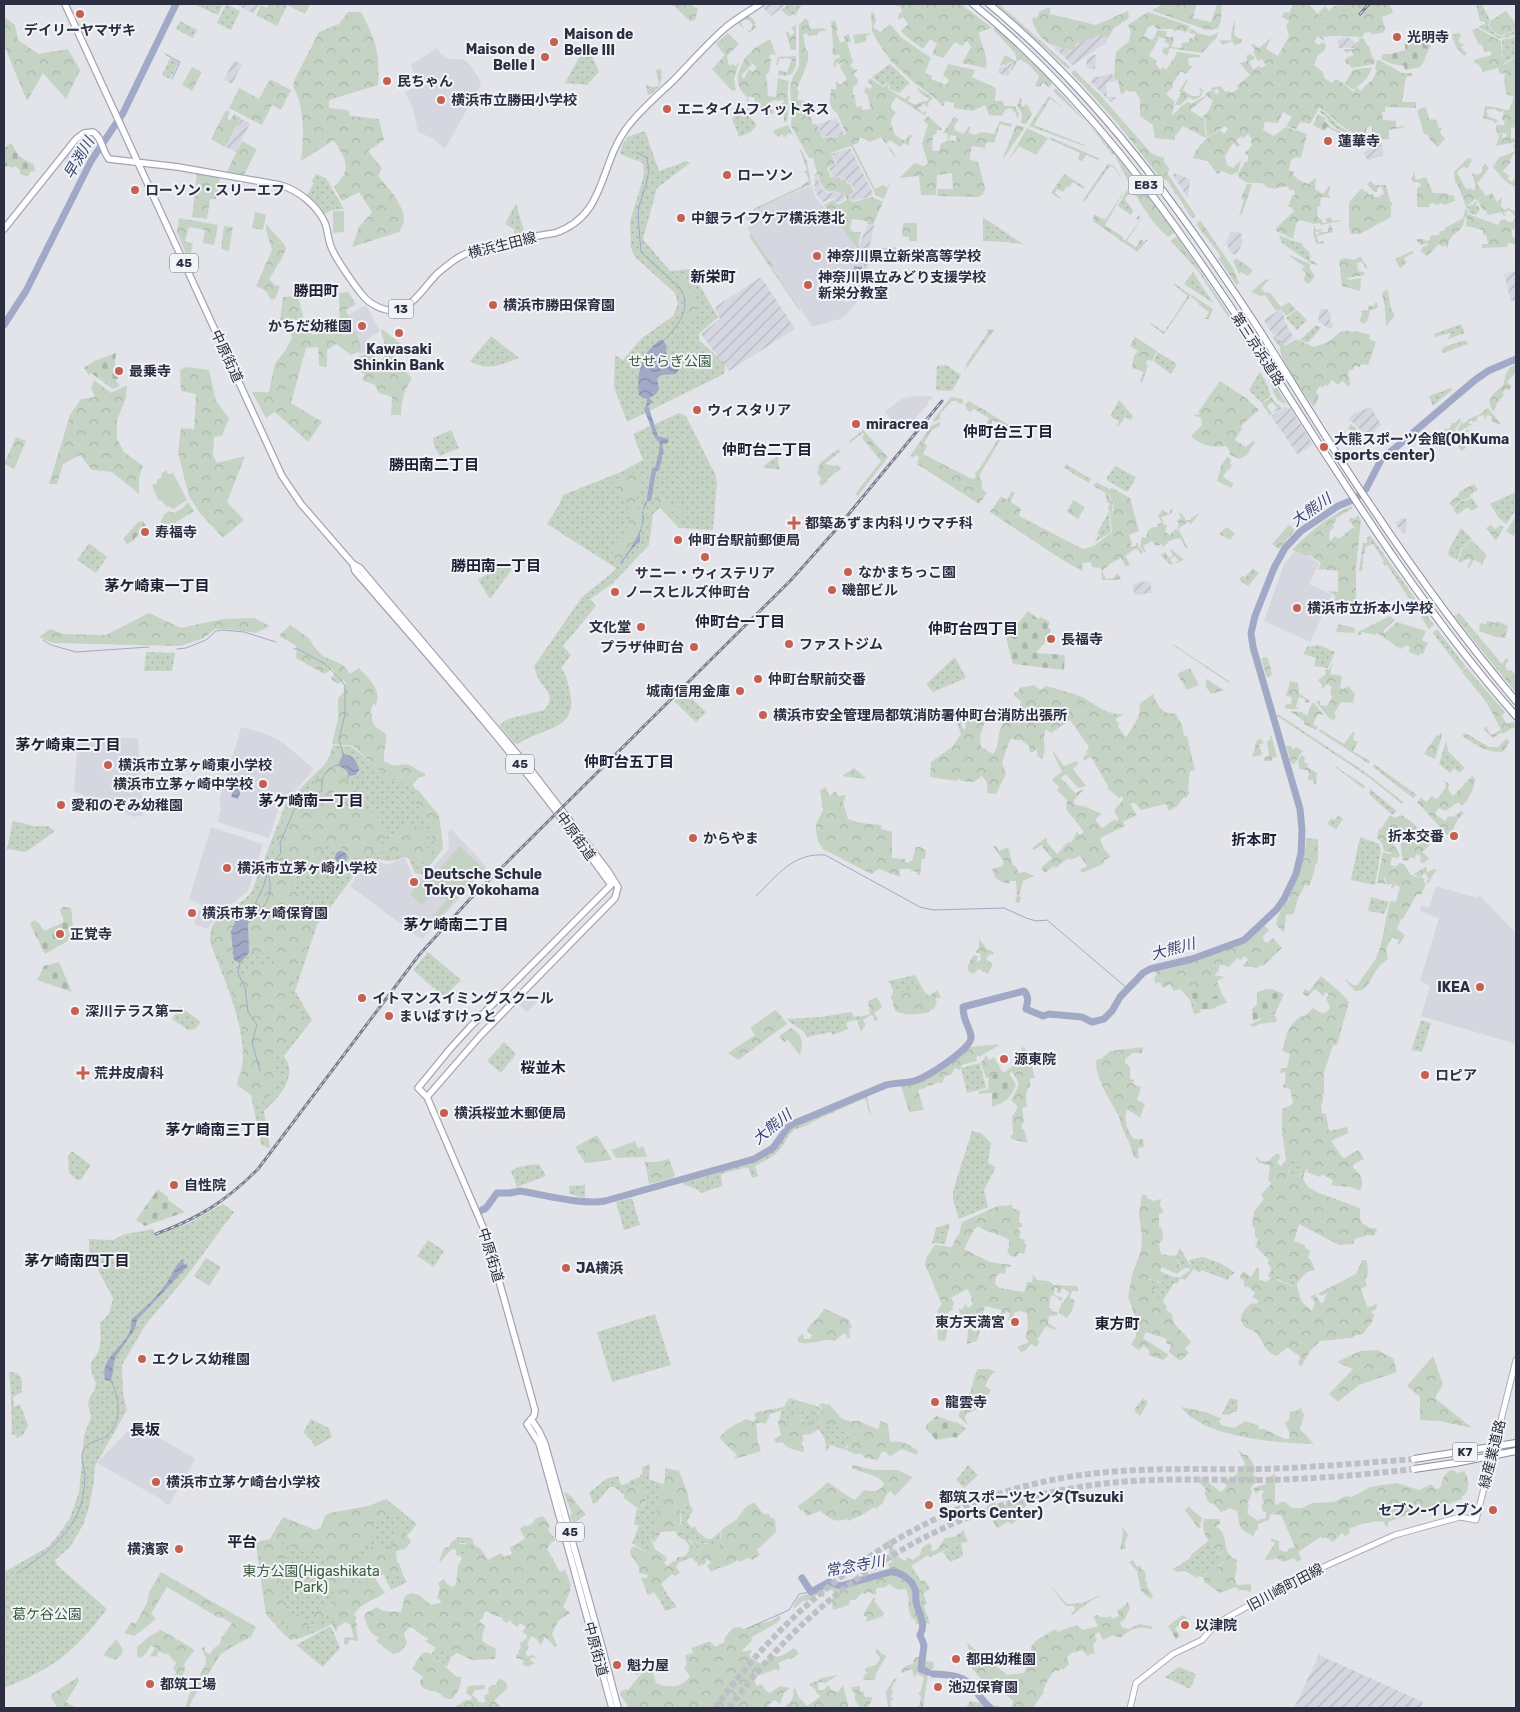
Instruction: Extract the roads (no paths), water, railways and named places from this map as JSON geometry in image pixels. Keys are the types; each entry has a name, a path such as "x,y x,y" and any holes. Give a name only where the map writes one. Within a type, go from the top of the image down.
{"highway":[{"name":"第三京浜道路","path":"973,4 1007,32 1049,72 1124,156 1184,238 1368,520 1434,614 1516,716"},
{"name":"第三京浜道路","path":"989,4 1056,65 1081,91 1131,150 1199,241 1259,330 1368,503 1442,608 1516,701"},
{"name":"K7","path":"1414,1459 1516,1443"},
{"name":"K7","path":"1414,1470 1516,1451"}],"main road":[{"name":"中原街道","path":"66,4 275,464 301,504 353,564 360,568 530,769 608,871 618,889 614,898 480,1036 426,1097"},
{"name":"横浜生田線","path":"4,229 76,139 89,131 95,132 109,159 137,161 253,180 292,189 311,204 321,216 332,248 366,298 382,309 400,309 415,301 438,273 460,256 484,248 555,233 577,222 589,209 595,198 626,128 718,34 760,4"},
{"name":"中原街道","path":"353,564 355,571 521,765 611,885 470,1027 418,1088 426,1097 486,1234 535,1410 529,1422"},
{"name":"緑産業道路","path":"1476,1520 1516,1360"},
{"name":"中原街道","path":"529,1422 548,1475 612,1708"},
{"name":"中原街道","path":"529,1422 545,1444 618,1708"},
{"name":"旧川崎町田線","path":"1130,1708 1136,1683 1173,1654 1202,1640 1216,1624 1294,1580 1395,1535 1460,1517 1476,1520"}],"water":[{"path":"854,266 862,267 860,282 853,281"},
{"path":"662,339 666,345 667,358 677,362 680,367 676,374 662,375 657,378 659,389 656,394 649,398 653,402 647,407 649,408 658,436 669,441 666,444 662,444 664,453 658,457 660,443 655,438 644,409 647,399 639,395 638,387 640,371 645,356"},
{"path":"643,511 644,520 640,533 640,542 624,559 622,564 620,563 637,537 643,520"},
{"path":"343,754 352,757 356,761 359,770 355,775 348,776 347,771 338,765"},
{"path":"236,783 243,785 238,799 231,797"},
{"path":"339,851 343,851 347,857 343,863 339,863 335,859 335,855"},
{"path":"249,910 253,914 248,924 249,953 240,963 234,960 231,932 237,917"},
{"path":"182,1259 185,1260 183,1262 185,1265 187,1263 187,1267 137,1320 135,1329 115,1358 111,1381 105,1380 104,1372 106,1366 130,1331 132,1319 161,1290"}],"waterway":[{"name":"早渕川","path":"4,325 26,291 91,161 123,113 176,4"},
{"path":"165,54 180,62 172,79"},
{"path":"636,152 647,158 649,170 638,216 641,252 679,287 685,301 679,323 663,341"},
{"name":"大熊川","path":"482,1210 486,1208 497,1193 520,1191 574,1201 605,1201 754,1159 773,1148 788,1127 795,1123 886,1085 917,1080 949,1061 970,1042 971,1037 963,1007 1024,991 1028,999 1026,1009 1043,1016 1049,1014 1082,1017 1092,1022 1104,1019 1112,1011 1120,997 1143,973 1150,969 1192,959 1244,940 1277,909 1284,899 1296,874 1301,853 1302,830 1300,809 1253,647 1251,633 1255,616 1274,568 1285,548 1301,531 1338,506 1355,499 1366,489 1381,460 1475,380 1488,371 1516,359"},
{"path":"649,499 654,470 657,469 660,457"},
{"path":"177,649 186,648 206,640 216,631 222,630 244,632 276,642"},
{"path":"43,640 51,645 76,652 149,647"},
{"path":"294,649 298,649 325,664 345,686 345,714 339,739 343,754"},
{"path":"252,911 264,885 268,870 281,853 280,843 294,810 305,800 322,791 324,775 329,769 338,765"},
{"path":"756,896 779,873 794,862 813,855 825,855 920,907 933,910 1004,908 1036,921 1047,920 1128,989"},
{"path":"253,914 264,906 269,896 268,871"},
{"path":"240,963 238,973 245,987 248,1012 257,1025 252,1042 260,1071"},
{"path":"17,1573 61,1539 76,1516 84,1489 83,1451 87,1445 108,1435 116,1423 118,1402 111,1381"},
{"name":"常念寺川","path":"802,1578 811,1592 829,1582 840,1586 890,1572 898,1573 905,1577 916,1590 916,1601 923,1626 920,1635 924,1645 921,1669 928,1672"},
{"path":"746,1629 789,1610 799,1594 811,1592"},
{"name":"常念寺川","path":"933,1674 956,1676 963,1679 968,1682 990,1708"}],"tunnel":[{"path":"715,1708 751,1662 791,1620 834,1582 881,1549 931,1521 983,1499 1039,1483 1118,1471 1265,1469 1414,1459"},
{"path":"729,1708 764,1664 802,1624 843,1589 888,1558 935,1532 985,1511 1038,1495 1114,1482 1199,1479 1300,1479 1414,1469"}],"railway":[{"path":"1360,14 1369,4"},
{"path":"156,1234 185,1222 211,1208 234,1191 258,1169 419,955 470,899 791,580 833,533 942,401"}],"place":[{"name":"デイリーヤマザキ","path":"80,14"},
{"name":"光明寺","path":"1397,37"},
{"name":"Maison de Belle III","path":"554,42"},
{"name":"Maison de Belle I","path":"545,57"},
{"name":"民ちゃん","path":"387,81"},
{"name":"横浜市立勝田小学校","path":"441,100"},
{"name":"エニタイムフィットネス","path":"667,109"},
{"name":"蓮華寺","path":"1328,141"},
{"name":"ローソン","path":"727,175"},
{"name":"ローソン・スリーエフ","path":"135,190"},
{"name":"中銀ライフケア横浜港北","path":"681,218"},
{"name":"神奈川県立新栄高等学校","path":"817,256"},
{"name":"神奈川県立みどり支援学校 新栄分教室","path":"808,285"},
{"name":"横浜市勝田保育園","path":"493,305"},
{"name":"かちだ幼稚園","path":"362,326"},
{"name":"Kawasaki Shinkin Bank","path":"399,333"},
{"name":"最乗寺","path":"119,371"},
{"name":"ウィスタリア","path":"697,410"},
{"name":"miracrea","path":"856,424"},
{"name":"大熊スポーツ会館(OhKuma sports center)","path":"1324,447"},
{"name":"都築あずま内科リウマチ科","path":"794,523"},
{"name":"寿福寺","path":"145,532"},
{"name":"仲町台駅前郵便局","path":"678,540"},
{"name":"サニー・ウィステリア","path":"705,557"},
{"name":"なかまちっこ園","path":"848,572"},
{"name":"磯部ビル","path":"832,590"},
{"name":"ノースヒルズ仲町台","path":"615,592"},
{"name":"横浜市立折本小学校","path":"1297,608"},
{"name":"文化堂","path":"641,627"},
{"name":"長福寺","path":"1051,639"},
{"name":"ファストジム","path":"789,644"},
{"name":"プラザ仲町台","path":"694,647"},
{"name":"仲町台駅前交番","path":"758,679"},
{"name":"城南信用金庫","path":"740,691"},
{"name":"横浜市安全管理局都筑消防署仲町台消防出張所","path":"763,715"},
{"name":"横浜市立茅ヶ崎東小学校","path":"108,765"},
{"name":"横浜市立茅ヶ崎中学校","path":"263,784"},
{"name":"愛和のぞみ幼稚園","path":"61,805"},
{"name":"折本交番","path":"1454,836"},
{"name":"からやま","path":"693,838"},
{"name":"横浜市立茅ヶ崎小学校","path":"227,868"},
{"name":"Deutsche Schule Tokyo Yokohama","path":"414,882"},
{"name":"横浜市茅ヶ崎保育園","path":"192,913"},
{"name":"正覚寺","path":"60,934"},
{"name":"IKEA","path":"1480,987"},
{"name":"イトマンスイミングスクール","path":"362,998"},
{"name":"深川テラス第一","path":"75,1011"},
{"name":"まいばすけっと","path":"389,1016"},
{"name":"源東院","path":"1004,1059"},
{"name":"荒井皮膚科","path":"83,1073"},
{"name":"ロピア","path":"1425,1075"},
{"name":"横浜桜並木郵便局","path":"444,1113"},
{"name":"自性院","path":"174,1185"},
{"name":"JA横浜","path":"566,1268"},
{"name":"東方天満宮","path":"1015,1322"},
{"name":"エクレス幼稚園","path":"142,1359"},
{"name":"龍雲寺","path":"935,1402"},
{"name":"横浜市立茅ケ崎台小学校","path":"156,1482"},
{"name":"都筑スポーツセンタ(Tsuzuki Sports Center)","path":"929,1505"},
{"name":"セブン-イレブン","path":"1493,1510"},
{"name":"横濱家","path":"179,1549"},
{"name":"以津院","path":"1185,1625"},
{"name":"都田幼稚園","path":"956,1659"},
{"name":"魁力屋","path":"617,1665"},
{"name":"都筑工場","path":"150,1684"},
{"name":"池辺保育園","path":"938,1687"}],"district":[{"name":"新栄町","path":"713,277"},
{"name":"勝田町","path":"316,291"},
{"name":"仲町台三丁目","path":"1008,432"},
{"name":"仲町台二丁目","path":"767,450"},
{"name":"勝田南二丁目","path":"434,465"},
{"name":"勝田南一丁目","path":"496,566"},
{"name":"茅ケ崎東一丁目","path":"157,586"},
{"name":"仲町台一丁目","path":"740,622"},
{"name":"仲町台四丁目","path":"973,629"},
{"name":"茅ケ崎東二丁目","path":"68,745"},
{"name":"仲町台五丁目","path":"629,762"},
{"name":"茅ケ崎南一丁目","path":"311,801"},
{"name":"折本町","path":"1254,840"},
{"name":"茅ケ崎南二丁目","path":"456,925"},
{"name":"桜並木","path":"543,1068"},
{"name":"茅ケ崎南三丁目","path":"218,1130"},
{"name":"茅ケ崎南四丁目","path":"77,1261"},
{"name":"東方町","path":"1117,1324"},
{"name":"長坂","path":"145,1430"},
{"name":"平台","path":"242,1542"}],"park label":[{"name":"せせらぎ公園","path":"670,361"},
{"name":"東方公園(Higashikata Park)","path":"311,1579"},
{"name":"葛ケ谷公園","path":"47,1614"}]}
